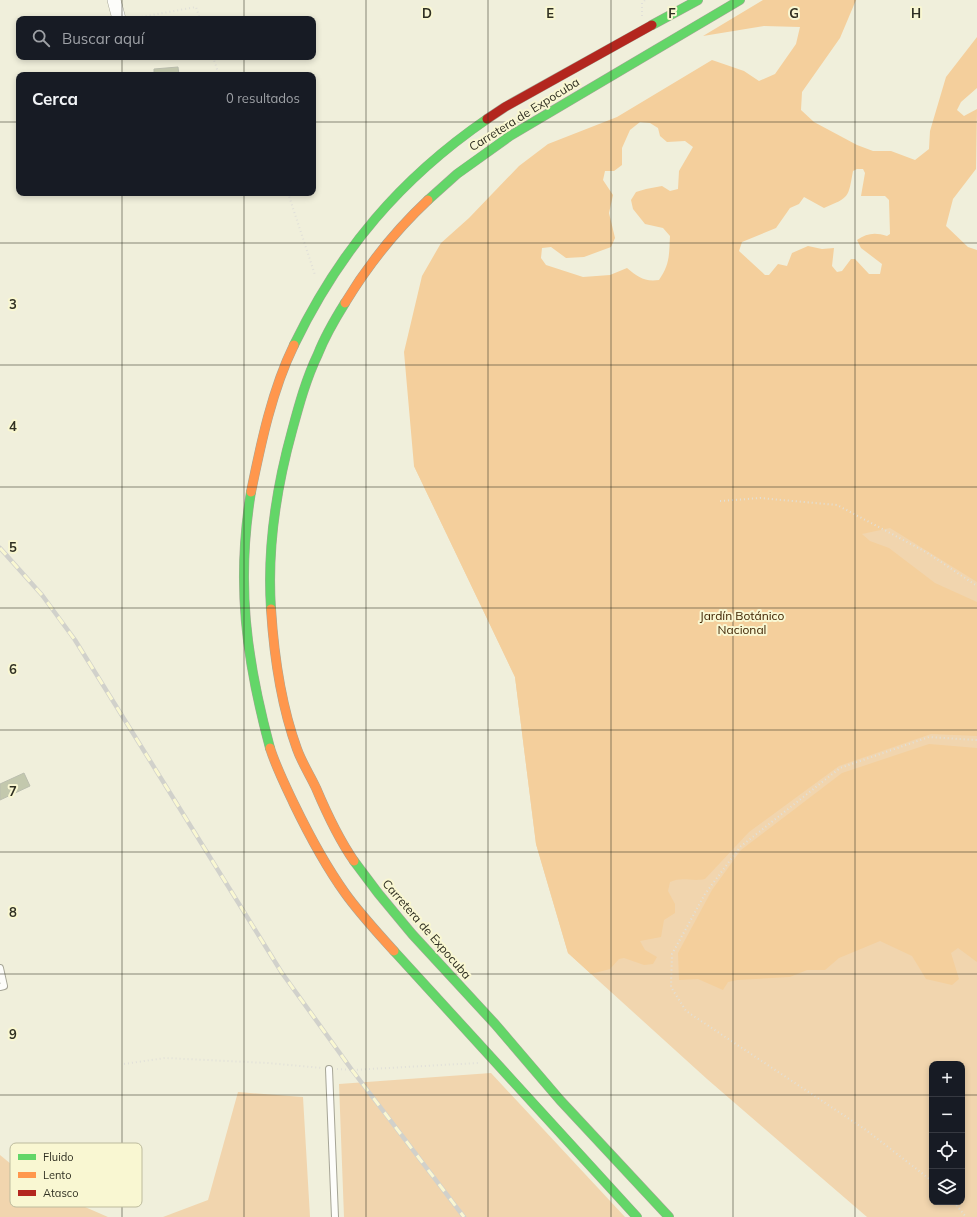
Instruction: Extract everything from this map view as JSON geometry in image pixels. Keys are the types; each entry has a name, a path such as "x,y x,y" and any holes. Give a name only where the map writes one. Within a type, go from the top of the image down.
{"main road":[{"name":"Carretera de Expocuba","path":"637,1217 374,928 343,892 319,854 287,789 271,752 249,653 245,617 246,537 255,471 273,400 294,343 322,293 351,248 393,198 411,180 464,136 505,107 698,0"},
{"name":"Carretera de Expocuba","path":"669,1217 525,1060 487,1014 448,974 398,918 346,849 329,819 299,751 288,719 273,639 270,593 270,550 274,508 283,464 309,374 324,340 350,294 406,221 437,191 473,160 511,134 740,0"}],"street":[{"path":"114,0 118,16"}],"lane":[{"path":"0,968 4,986 0,987"},
{"path":"329,1069 335,1217"}],"path":[{"path":"147,16 196,8 199,16"},
{"path":"214,60 218,72"},
{"path":"289,196 322,293"},
{"path":"720,501 760,498 837,505 926,552 977,586"},
{"path":"929,1179 866,1130 686,1011 671,987 672,954 705,894 740,847 840,768 929,738 977,740"},
{"path":"956,1205 966,1217"}],"green space":[{"name":"Jardín Botánico Nacional","path":"763,0 856,0 840,38 802,92 801,110 814,122 857,145 873,151 891,151 915,160 929,149 930,131 946,77 977,37 977,88 961,102 957,110 964,116 977,109 976,169 953,199 946,226 968,247 977,250 977,582 890,528 862,534 870,541 889,548 935,583 977,602 977,736 931,734 839,766 749,832 705,879 679,879 670,882 668,891 675,904 675,913 664,920 661,937 640,941 645,950 657,957 653,964 644,965 624,958 619,959 610,969 591,974 568,953 536,844 515,677 414,466 404,352 422,276 441,243 469,218 519,166 548,144 617,117 712,60 744,71 759,81 775,74 796,44 800,27 764,26 703,36","holes":["640,122 650,123 658,128 660,136 667,142 685,141 693,147 679,171 678,189 670,191 662,186 646,189 636,192 631,200 633,209 645,224 663,228 670,236 669,254 663,274 659,280 649,280 642,278 627,268 610,275 583,277 546,265 541,258 542,248 551,247 566,258 584,257 611,247 615,238 609,213 613,195 603,180 605,171 614,171 622,165 622,148 630,130","863,169 865,173 861,196 885,196 889,200 890,234 887,236 871,234 857,240 861,248 882,264 880,274 869,274 855,259 851,259 842,271 837,272 832,266 834,248 822,249 808,246 792,253 787,266 778,264 769,275 765,275 739,251 742,242 776,228 790,208 799,204 804,197 824,208 843,199 850,187 853,171"]},
{"name":"Jardín Botánico Nacional","path":"977,330 977,1217 867,1217 707,1079 568,953 536,844 515,677 414,466 894,340"},
{"path":"929,744 977,748 977,962 958,948 951,953 959,979 952,985 926,979 912,956 880,941 839,958 825,970 807,970 790,977 737,980 728,982 723,990 698,979 679,980 678,953 712,890 741,850 842,773"},
{"path":"491,1073 625,1217 344,1217 339,1084"},
{"path":"238,1092 303,1097 310,1217 163,1217 208,1200"},
{"path":"0,1155 10,1163 10,1207 85,1207 108,1217 0,1217"}],"building":[{"path":"178,67 179,72 154,72 154,69"},
{"path":"24,773 30,786 0,800 0,784"}],"railway":[{"path":"0,548 42,595 75,640 282,973 352,1070 464,1217"}],"traffic: fast":[{"path":"652,25 698,0"},
{"path":"428,200 457,174 510,136 740,0"},
{"path":"294,345 331,278 375,219 427,166 487,119"},
{"path":"271,609 270,564 274,519 286,453 300,402 310,373 327,334 345,303"},
{"path":"251,492 244,558 246,621 249,652 270,748"},
{"path":"354,861 412,934 495,1024 560,1100 669,1217"},
{"path":"394,951 637,1217"}],"traffic: slow":[{"path":"345,303 383,248 428,200"},
{"path":"251,492 273,398 294,345"},
{"path":"271,609 279,680 291,732 299,754 338,835 354,861"},
{"path":"270,748 281,776 300,816 331,872 345,893 394,951"}],"traffic: jam":[{"path":"487,119 505,107 652,25"}]}
